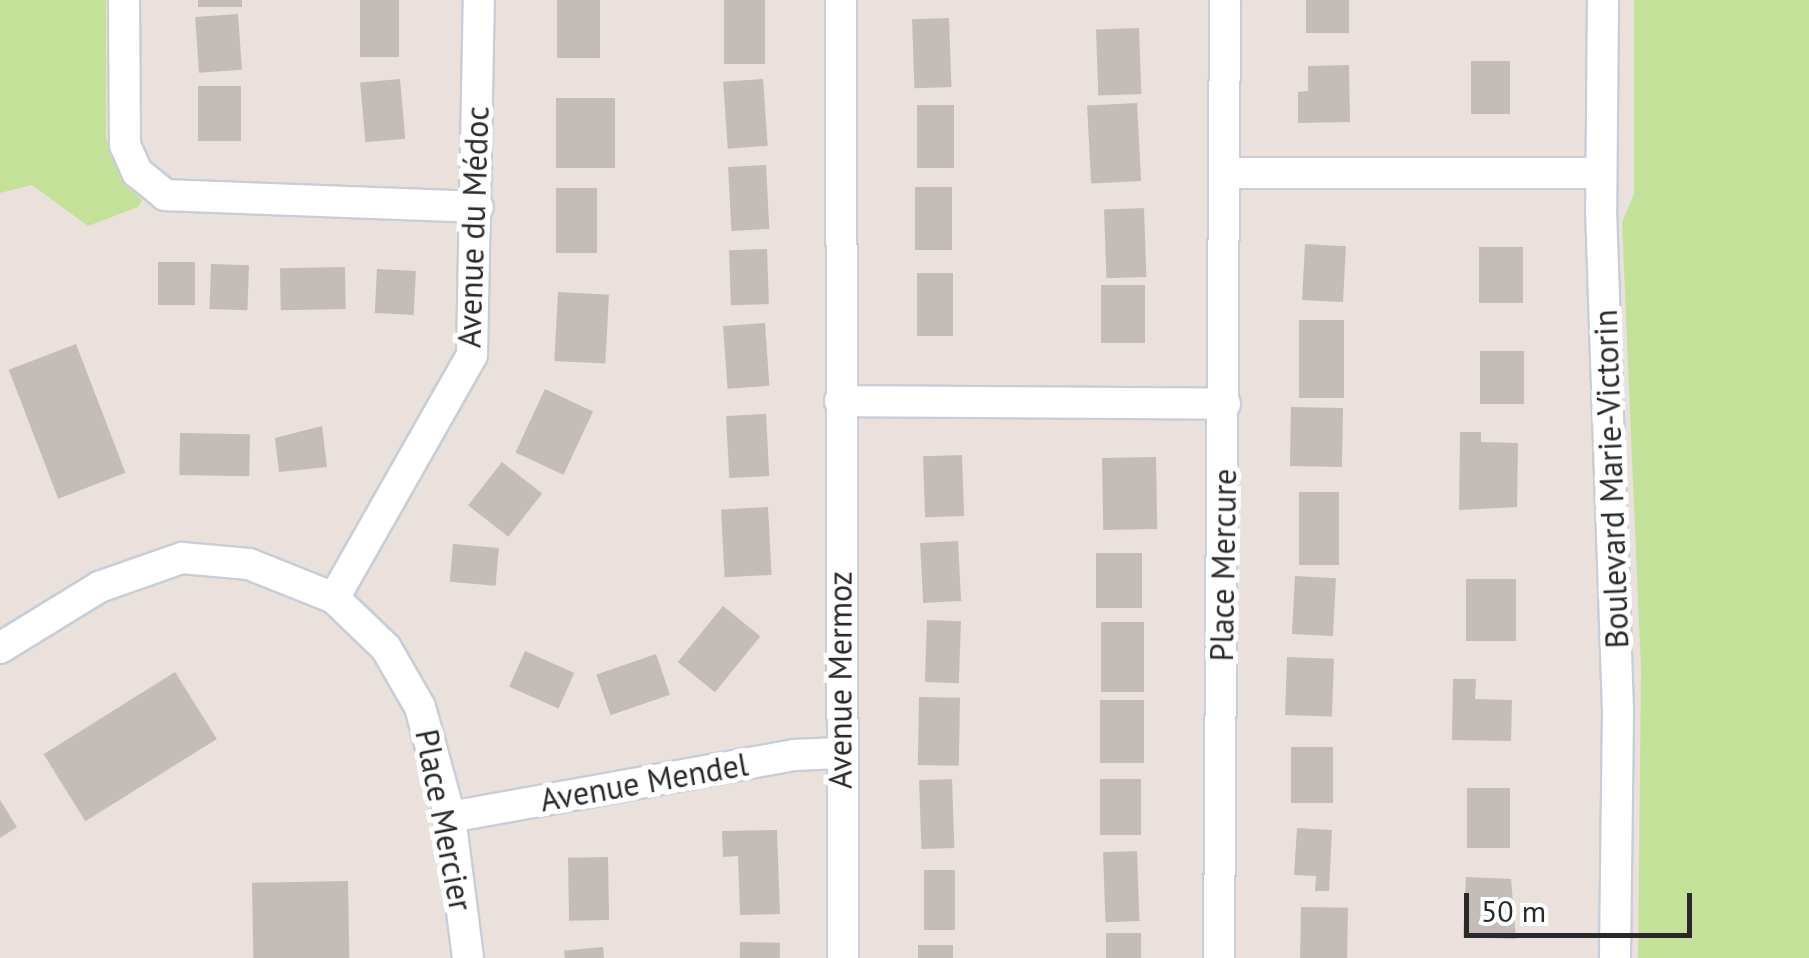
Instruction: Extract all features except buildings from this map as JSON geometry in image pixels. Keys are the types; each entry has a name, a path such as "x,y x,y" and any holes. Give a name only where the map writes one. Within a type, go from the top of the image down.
{"street":[{"path":"124,0 125,146 150,186 182,200 478,207"},
{"name":"Avenue du Médoc","path":"334,598 472,355 478,207 479,0"},
{"name":"Avenue Mermoz","path":"841,0 839,754 843,958"},
{"name":"Place Mercure","path":"1220,958 1226,0"},
{"name":"Boulevard Marie-Victorin","path":"1603,0 1602,172 1618,710 1615,958"},
{"path":"1225,172 1602,172"},
{"path":"840,402 1225,404"},
{"name":"Place Mercier","path":"0,648 99,586 182,558 249,564 334,598 386,648 411,689 450,816 468,958"},
{"name":"Avenue Mendel","path":"450,816 794,755 839,754"}],"green space":[{"path":"0,0 106,0 106,138 124,184 142,200 138,207 88,226 32,185 0,193"},
{"path":"1634,0 1809,0 1809,958 1638,958 1641,670 1622,222 1634,194"}]}
